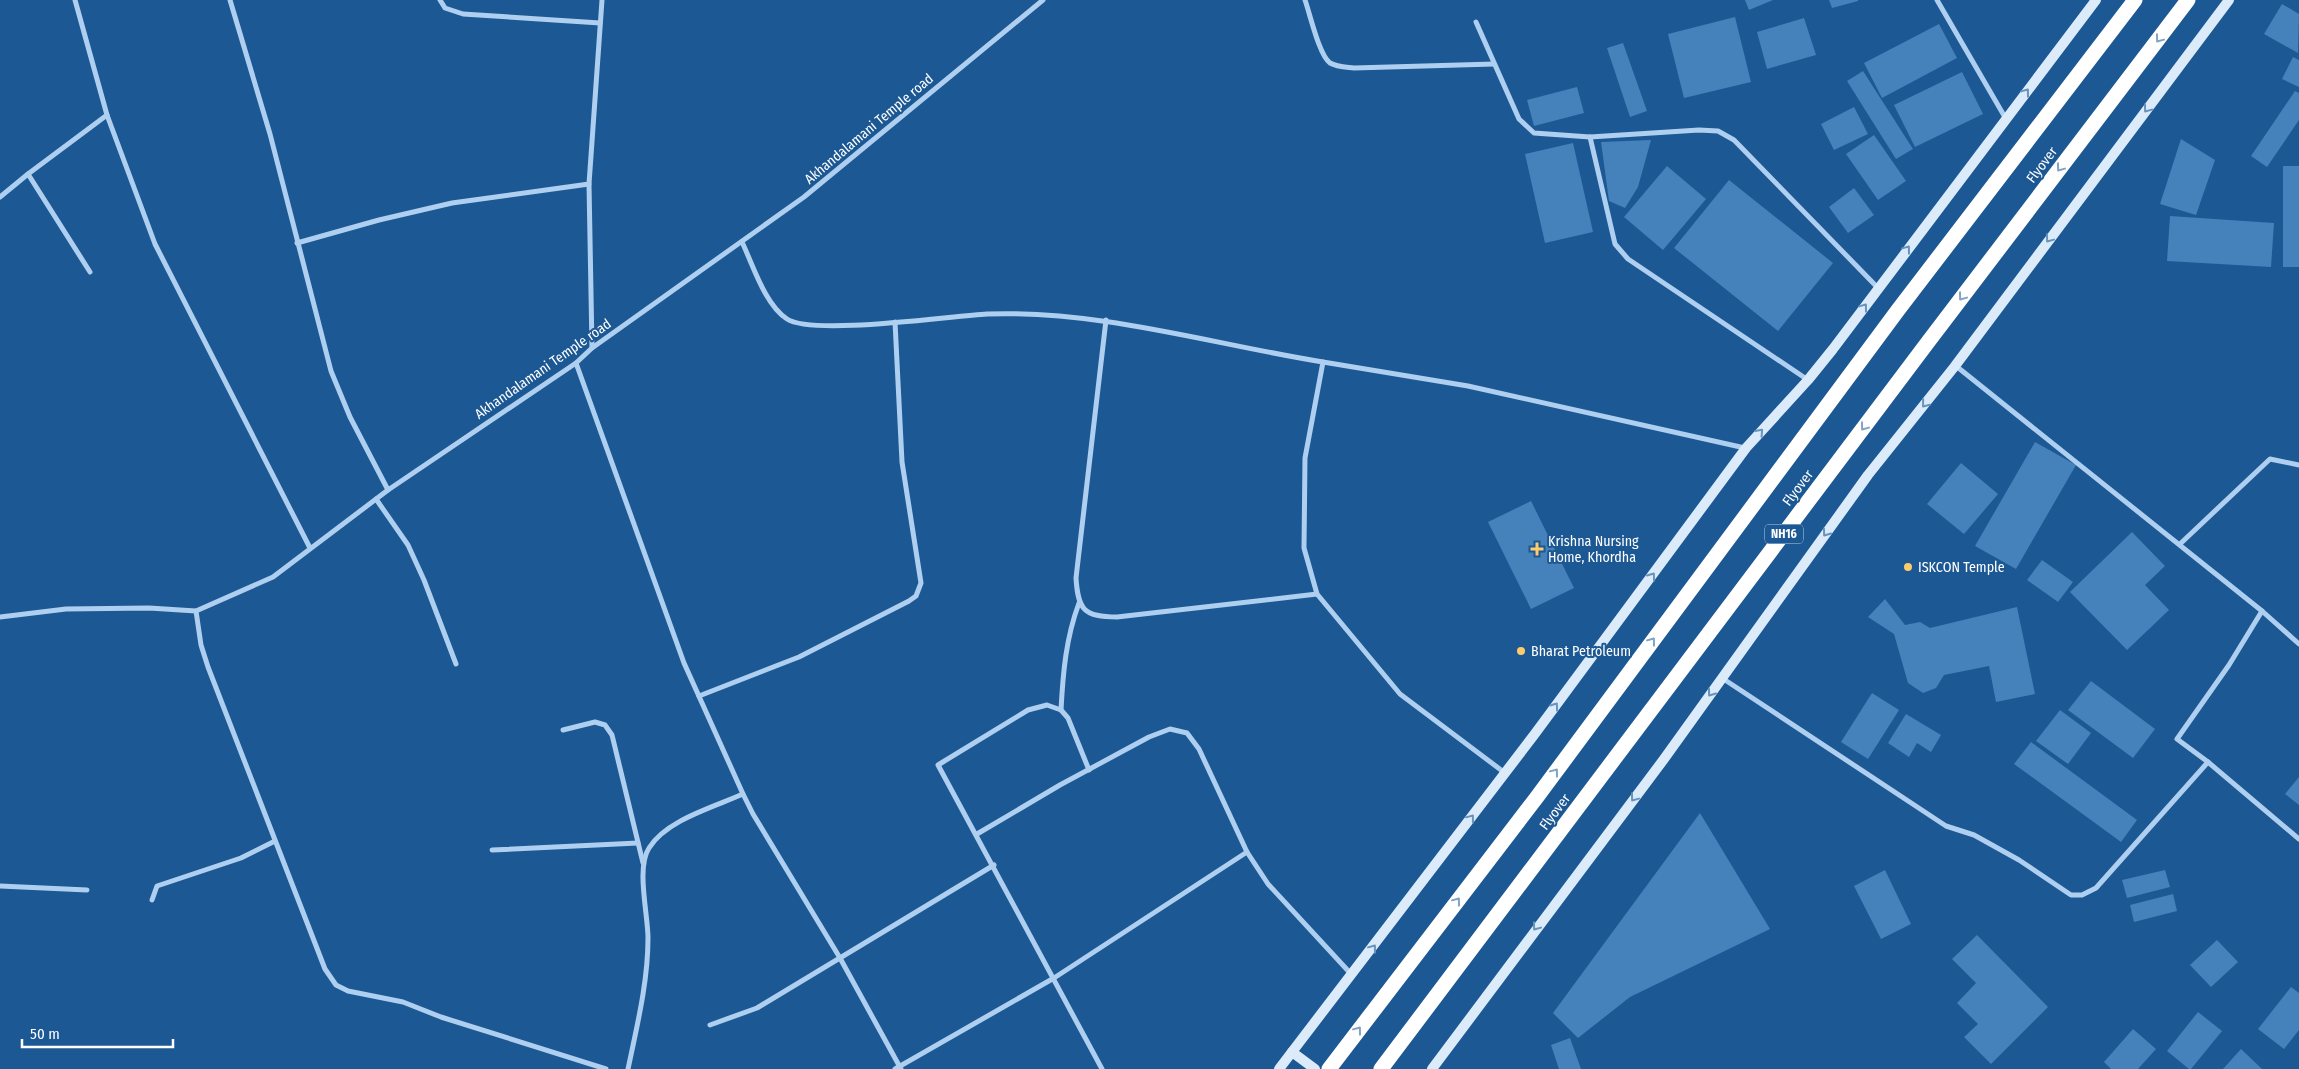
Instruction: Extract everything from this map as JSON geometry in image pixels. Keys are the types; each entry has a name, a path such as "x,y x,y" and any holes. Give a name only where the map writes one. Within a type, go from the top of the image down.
{"highway":[{"name":"Flyover","path":"1329,1069 1537,797 1898,310 2135,0"},
{"name":"Flyover","path":"1381,1069 2188,0"}],"street":[{"path":"75,0 107,115 155,244 310,548"},
{"path":"230,0 270,134 332,371 350,418 388,490"},
{"path":"440,0 445,8 463,14 600,23"},
{"path":"592,348 590,184 602,0"},
{"name":"Akhandalamani Temple road","path":"0,616 66,609 149,608 196,611 273,577 388,490 576,363 592,348 804,197 1043,0"},
{"path":"1305,0 1326,59 1332,64 1354,68 1494,64"},
{"path":"1938,0 2006,119"},
{"path":"1279,1069 1352,976 1505,773 1746,448 1808,380 2096,0"},
{"path":"1432,1069 1722,678 1868,475 1955,366 2229,0"},
{"path":"1476,22 1519,119 1534,133 1590,137 1699,130 1718,131 1734,140 1878,288"},
{"path":"0,197 107,115"},
{"path":"1590,137 1615,244 1628,259 1808,380"},
{"path":"28,174 90,272"},
{"path":"297,243 379,220 452,203 590,184"},
{"path":"742,242 772,305 788,320 814,325 844,326 987,314 1046,315 1106,320 1323,362 1468,386 1746,448"},
{"path":"1061,710 1064,656 1069,629 1079,603 1076,578 1106,320"},
{"path":"699,696 799,657 909,601 920,591 920,569 902,462 895,322"},
{"path":"1323,362 1305,458 1304,548 1318,594 1400,694 1505,773"},
{"path":"576,363 684,663 699,696 753,814 840,958 898,1068 1054,978 1247,852"},
{"path":"1955,366 2180,544 2299,644"},
{"path":"2180,544 2270,458 2299,465"},
{"path":"376,499 408,545 424,580 456,664"},
{"path":"1079,603 1091,614 1098,617 1117,617 1318,594"},
{"path":"196,611 200,645 208,667 325,969 336,985 348,991 403,1002 441,1017 606,1069"},
{"path":"2262,611 2229,665 2177,739 2208,762 2299,839"},
{"path":"1722,678 1946,826 1974,835 2019,860 2071,895 2082,895 2096,888 2208,762"},
{"path":"1089,770 1068,718 1061,710 1048,705 1028,710 938,765 994,865 1102,1069"},
{"path":"563,730 595,722 605,725 612,735 643,863 648,937 646,976 628,1069"},
{"path":"977,834 1149,737 1170,729 1187,733 1199,749 1247,852 1268,884 1352,976"},
{"path":"643,863 648,849 657,838 672,826 744,794"},
{"path":"152,900 157,886 241,858 275,841"},
{"path":"492,850 638,843"},
{"path":"710,1025 757,1008 994,865"},
{"path":"0,886 87,890"},
{"path":"1292,1052 1314,1069"}],"building":[{"path":"1745,0 1773,0 1749,10"},
{"path":"1829,0 1858,0 1858,1 1832,8"},
{"path":"2282,4 2299,14 2298,53 2264,34"},
{"path":"1735,17 1751,82 1684,98 1668,34"},
{"path":"1804,18 1816,55 1767,69 1757,32"},
{"path":"1939,24 1957,58 1882,98 1864,63"},
{"path":"1623,43 1647,111 1630,117 1607,48"},
{"path":"2293,57 2299,60 2299,87 2282,79"},
{"path":"1863,71 1913,149 1896,159 1847,81"},
{"path":"1962,72 1983,114 1915,147 1894,105"},
{"path":"1577,87 1584,113 1534,126 1527,100"},
{"path":"2295,91 2299,93 2299,120 2267,167 2251,156"},
{"path":"1854,107 1868,134 1834,150 1821,124"},
{"path":"1874,135 1906,181 1878,200 1846,154"},
{"path":"2181,139 2215,160 2196,215 2160,204"},
{"path":"1651,140 1638,187 1625,208 1609,201 1601,142"},
{"path":"1573,143 1593,232 1545,243 1525,154"},
{"path":"1667,166 1706,199 1663,250 1624,217"},
{"path":"2283,166 2299,166 2299,267 2283,267"},
{"path":"1729,180 1833,263 1778,331 1674,248"},
{"path":"1854,188 1874,215 1848,233 1829,207"},
{"path":"2170,216 2274,223 2271,267 2167,261"},
{"path":"2035,442 2076,465 2016,569 1975,546"},
{"path":"1961,463 1998,494 1964,534 1927,504"},
{"path":"1531,501 1574,588 1531,609 1488,522"},
{"path":"2132,532 2165,566 2145,585 2169,610 2127,650 2070,592"},
{"path":"2042,560 2073,582 2058,602 2027,580"},
{"path":"1885,599 1905,625 1920,622 1930,628 2017,607 2035,694 1996,702 1989,666 1944,675 1936,688 1923,693 1908,683 1894,634 1868,617"},
{"path":"2091,681 2155,729 2133,758 2068,710"},
{"path":"1872,693 1899,710 1868,759 1841,742"},
{"path":"2060,710 2091,733 2068,764 2036,741"},
{"path":"1906,714 1941,735 1931,752 1917,743 1909,757 1888,743"},
{"path":"2031,742 2137,820 2121,842 2014,764"},
{"path":"2299,777 2299,805 2285,794"},
{"path":"1700,813 1770,929 1630,997 1578,1038 1553,1013"},
{"path":"1885,870 1911,924 1881,939 1854,886"},
{"path":"2165,870 2170,887 2127,898 2122,880"},
{"path":"2173,894 2177,911 2134,922 2130,905"},
{"path":"1977,935 2048,1007 1991,1064 1964,1037 1978,1024 1957,1003 1976,983 1952,959"},
{"path":"2217,940 2238,962 2211,987 2190,965"},
{"path":"2291,987 2299,993 2299,1030 2284,1049 2258,1029"},
{"path":"2198,1012 2222,1031 2191,1069 2189,1069 2167,1051"},
{"path":"2133,1029 2156,1049 2138,1069 2111,1069 2104,1062"},
{"path":"1570,1038 1581,1069 1559,1069 1551,1045"},
{"path":"2241,1049 2262,1069 2223,1069"}],"place":[{"name":"Krishna Nursing Home, Khordha","path":"1537,549"},
{"name":"ISKCON Temple","path":"1908,567"},
{"name":"Bharat Petroleum","path":"1521,651"}]}
